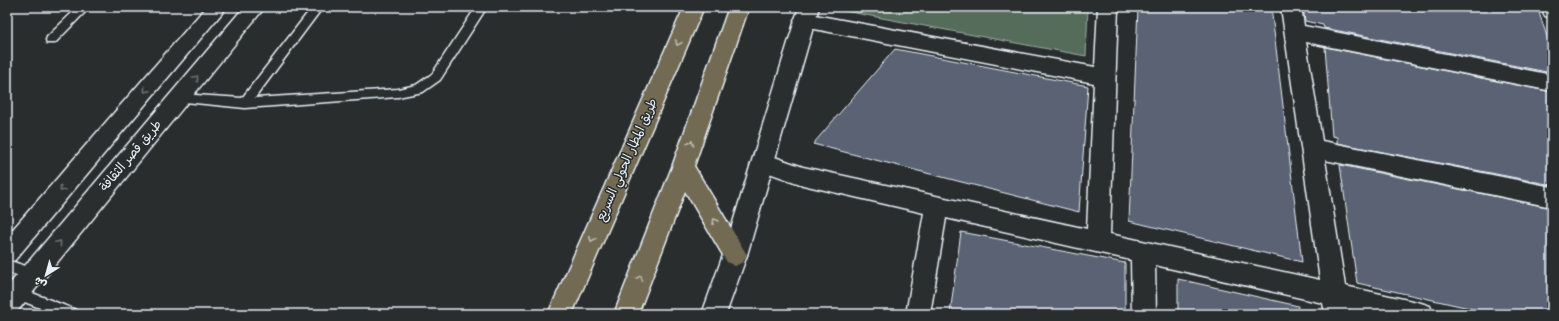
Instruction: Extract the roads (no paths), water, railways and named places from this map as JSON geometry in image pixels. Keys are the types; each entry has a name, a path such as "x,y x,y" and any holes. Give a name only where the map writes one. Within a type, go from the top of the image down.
{"highway":[{"name":"طريق المطار الحولي السريع","path":"560,314 694,7"},
{"path":"626,314 683,167 738,9"},
{"path":"683,167 735,255"}],"street":[{"path":"7,253 217,7"},
{"name":"طريق قصر الثقافة","path":"12,299 255,7"},
{"path":"1098,241 1108,7"},
{"path":"1291,7 1335,304"},
{"path":"1551,7 1552,11"},
{"path":"714,314 735,255 806,14 1104,77"},
{"path":"1295,32 1552,82"},
{"path":"1312,148 1552,197"},
{"path":"763,162 803,176 1143,252 1335,304 1421,314"},
{"path":"918,314 937,206"},
{"path":"1143,252 1144,314"}],"lane":[{"path":"51,40 84,7"},
{"path":"245,103 318,7"},
{"path":"180,98 245,103 398,93 419,89 436,78 482,7"},
{"path":"7,266 33,274"},
{"path":"12,299 72,314"}]}
